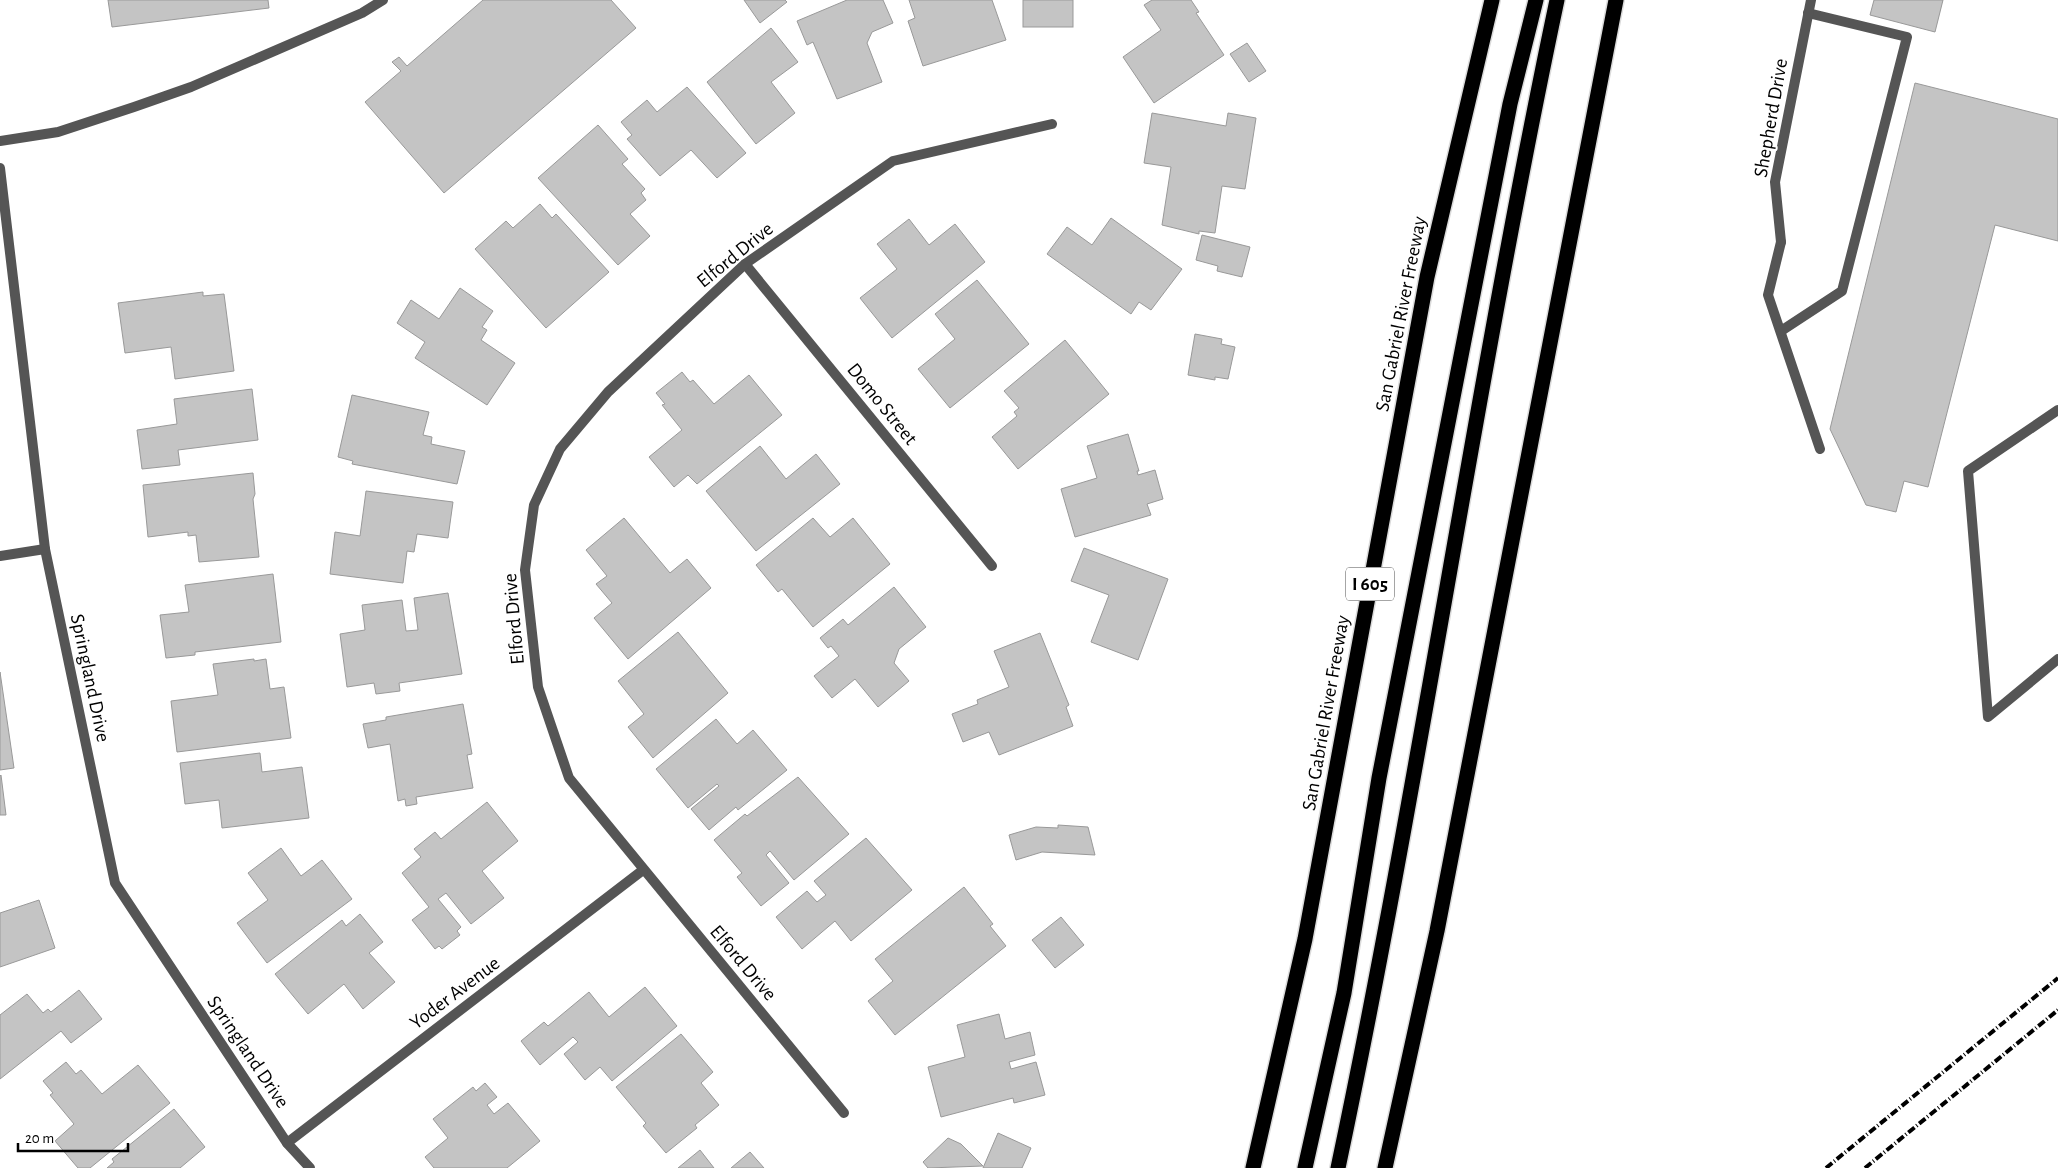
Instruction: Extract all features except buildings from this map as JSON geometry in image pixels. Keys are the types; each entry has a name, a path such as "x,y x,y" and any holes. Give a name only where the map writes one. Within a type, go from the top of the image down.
{"highway":[{"name":"San Gabriel River Freeway","path":"1253,1168 1305,939 1427,277 1492,0"},
{"path":"1305,1168 1344,993 1380,778 1510,104 1536,0"},
{"path":"1338,1168 1375,993 1482,385 1526,145 1557,0"},
{"path":"1386,1168 1437,930 1616,0"}],"street":[{"path":"0,141 58,132 191,87 362,13 384,0"},
{"name":"Shepherd Drive","path":"1811,0 1775,182 1781,242 1768,296 1820,449"},
{"path":"1781,331 1842,291 1907,37 1808,13"},
{"name":"Elford Drive","path":"844,1113 569,778 538,688 525,570 534,505 560,449 608,392 745,264 893,161 1052,124"},
{"name":"Springland Drive","path":"0,168 45,550 115,883 287,1143 310,1168"},
{"name":"Domo Street","path":"745,264 992,566"},
{"path":"2058,410 1968,471 1988,717 2058,659"},
{"path":"0,556 45,550"},
{"name":"Yoder Avenue","path":"287,1143 643,870"}],"railway":[{"path":"1826,1168 2058,978"},
{"path":"1865,1168 2058,1010"}]}
